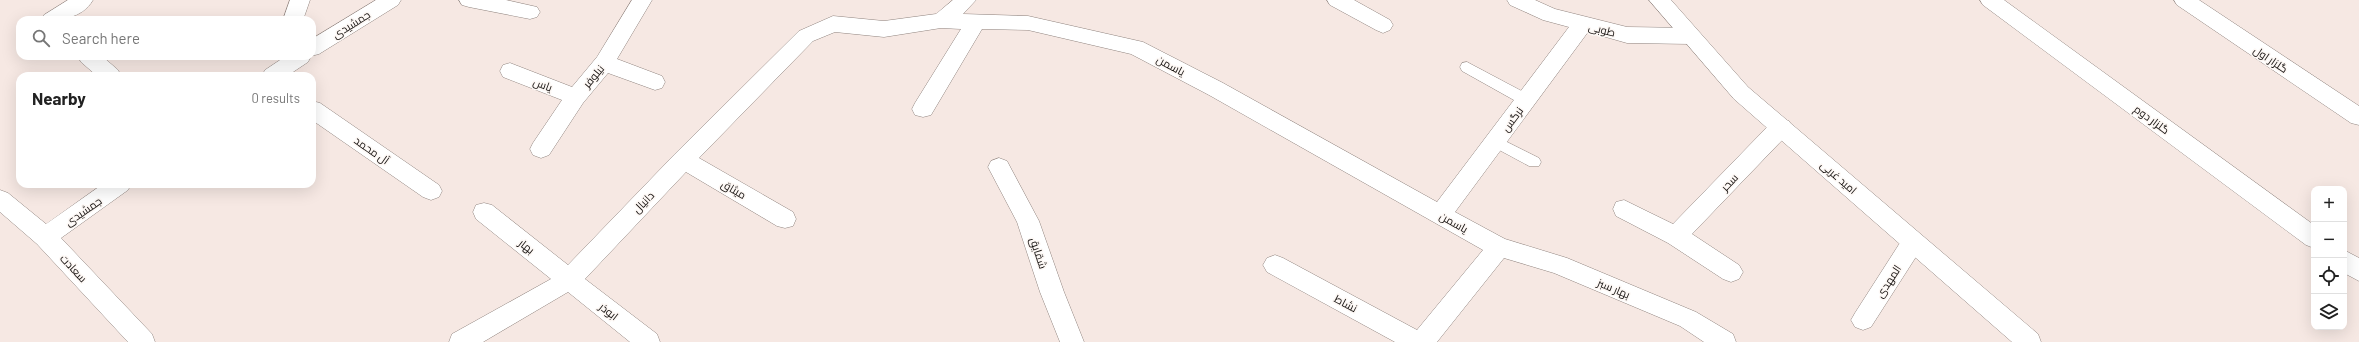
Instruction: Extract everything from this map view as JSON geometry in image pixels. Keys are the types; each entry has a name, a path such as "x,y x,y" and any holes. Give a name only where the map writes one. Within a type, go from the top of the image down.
{"street":[{"path":"57,16 83,0"},
{"path":"294,16 300,0"},
{"name":"جمشیدی","path":"316,47 391,0"},
{"path":"469,0 530,12"},
{"name":"نیلوفر","path":"541,149 576,97 604,63 642,0"},
{"path":"941,22 966,0"},
{"path":"1337,0 1383,25"},
{"name":"طوبی","path":"1517,0 1550,15 1627,35 1691,36"},
{"name":"امید غربی","path":"1659,0 1741,93 2029,342"},
{"name":"گلزار دوم","path":"1990,0 2311,236"},
{"name":"گلزار اول","path":"2184,0 2359,117"},
{"name":"یاسمن","path":"806,36 833,24 884,29 941,22 1028,23 1136,47 1216,89 1499,247"},
{"path":"923,109 976,22"},
{"name":"نرگس","path":"1440,214 1583,24"},
{"name":"دانیال","path":"461,342 569,280 683,160 806,36"},
{"path":"93,60 106,72"},
{"path":"278,72 295,60"},
{"path":"604,63 655,82"},
{"name":"یاس","path":"510,71 576,97"},
{"name":"آل محمد","path":"316,112 431,192"},
{"name":"سحر","path":"1676,236 1781,127"},
{"name":"میثاق","path":"683,160 785,219"},
{"name":"شقایق","path":"999,167 1028,221 1052,292 1072,342"},
{"name":"جمشیدی","path":"45,237 114,188"},
{"name":"سعادت","path":"2,203 45,237 143,342"},
{"path":"1624,209 1676,236 1731,272"},
{"name":"بهار","path":"484,212 569,280"},
{"name":"المهدی","path":"1863,320 1914,242"},
{"path":"1422,342 1499,247"},
{"name":"بهار سبز","path":"1499,247 1559,265 1688,320 1724,342"},
{"path":"2347,262 2359,271"},
{"name":"نشاط","path":"1275,265 1417,342"},
{"name":"ابوذر","path":"569,280 648,342"}],"lane":[{"path":"1467,67 1526,100"},
{"path":"1495,141 1534,162"}]}
